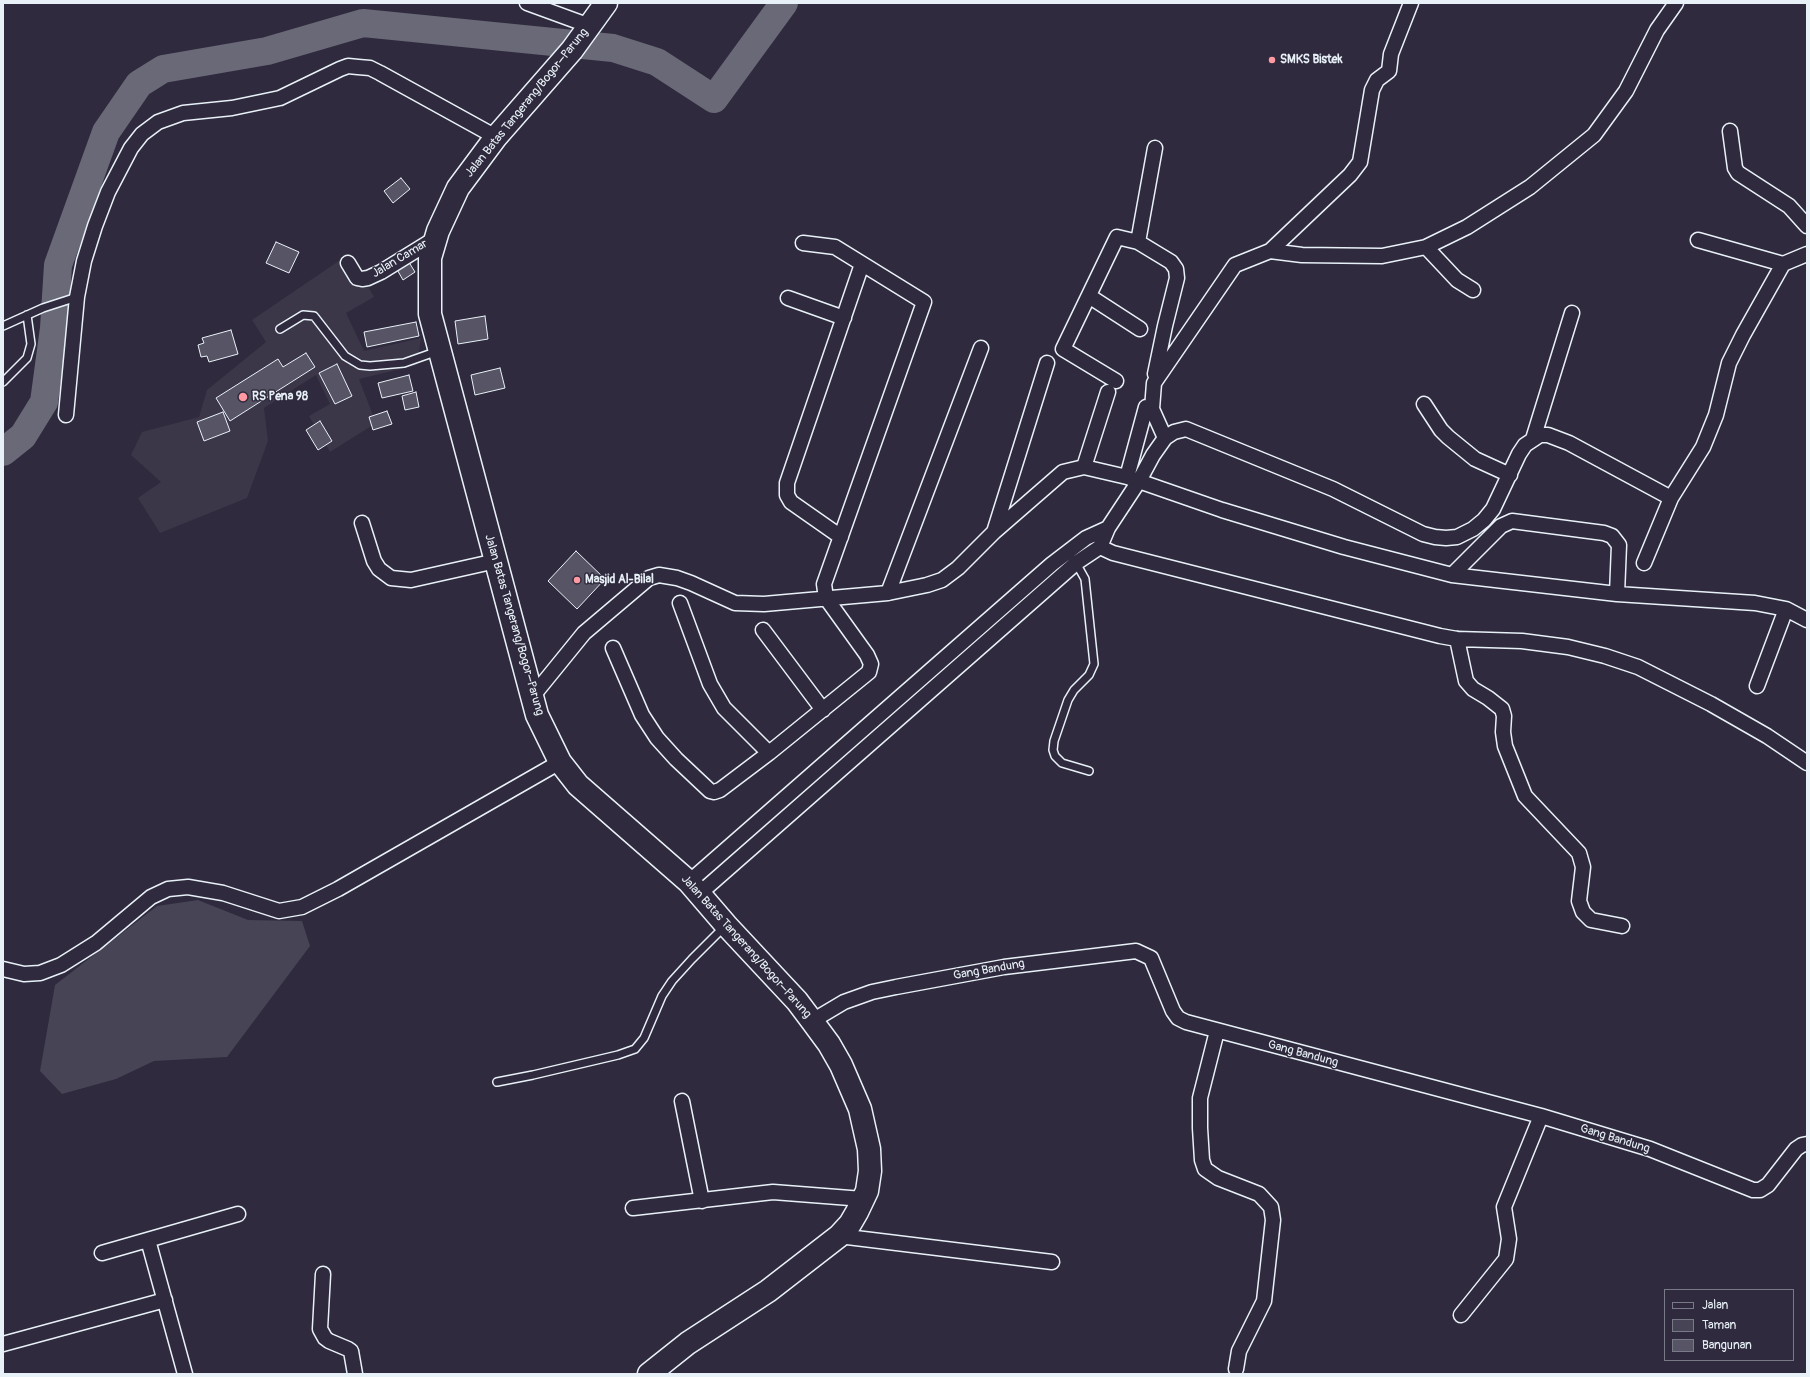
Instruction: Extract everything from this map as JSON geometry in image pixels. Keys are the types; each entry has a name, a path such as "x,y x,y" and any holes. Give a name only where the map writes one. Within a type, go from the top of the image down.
{"main road":[{"name":"Jalan Batas Tangerang/Bogor–Parung","path":"606,3 572,50 496,137 458,188 448,208 430,258 430,314 438,351 537,715 560,762 578,785 694,888 726,925 797,1001 829,1044 841,1065 860,1109 869,1149 870,1171 867,1191 850,1224 839,1236 768,1291 692,1339 649,1374"}],"street":[{"path":"527,3 590,26"},
{"path":"1154,383 1235,265 1270,251 1350,175 1360,162 1372,90 1377,80 1390,70 1391,54 1411,3"},
{"path":"1270,251 1302,255 1382,256 1426,248 1466,227 1530,187 1594,135 1626,91 1657,30 1676,3"},
{"path":"66,415 77,297 84,261 108,192 132,148 142,134 158,122 183,113 232,108 280,98 340,69 348,66 358,66 370,68 380,72 496,137"},
{"path":"1730,131 1735,168 1738,173 1789,206 1807,226"},
{"path":"1138,242 1155,148"},
{"path":"1084,467 1112,386 1063,349 1117,237 1138,242 1171,262 1176,269 1177,278 1165,326 1154,383 1152,409 1165,438"},
{"name":"Jalan Camar","path":"348,263 357,278 368,278 381,272 436,238"},
{"path":"1698,240 1783,264 1807,254 1805,249 1807,243"},
{"path":"613,648 642,715 657,738 676,759 714,792 720,790 769,753 869,672 871,664 867,655 826,598 824,584 924,302 835,247 803,243"},
{"path":"1426,248 1457,280 1473,290"},
{"path":"841,537 792,502 787,495 787,483 862,264"},
{"path":"1644,564 1671,498 1703,447 1716,415 1729,363 1783,264"},
{"path":"1089,296 1140,329"},
{"path":"788,298 844,318"},
{"path":"1533,439 1572,312"},
{"path":"888,593 981,348"},
{"path":"994,532 1047,362"},
{"path":"1424,404 1441,430 1459,446 1475,459 1510,475"},
{"path":"1133,479 1146,407"},
{"path":"694,888 1076,563 1100,547 1133,479 1165,438 1174,432 1186,429 1333,489 1423,534 1446,538 1465,534 1484,520 1493,509 1519,454 1525,445 1540,434 1557,438 1626,472 1671,498"},
{"path":"532,698 584,633 649,578 659,575 677,578 735,603 764,604 888,593 927,585 942,580 958,568 994,532 1063,472 1084,467 1133,479 1222,510 1344,547 1452,575 1617,594 1755,603 1786,609 1807,620"},
{"path":"1452,575 1501,526 1512,521 1604,533 1612,536 1619,545 1617,594"},
{"path":"362,523 374,562 379,569 391,578 410,580 496,561"},
{"path":"694,888 1052,564 1086,538 1108,528"},
{"path":"1100,547 1113,553 1312,605 1376,619 1440,636 1457,639 1522,641 1568,647 1638,667 1711,704 1767,736 1807,763"},
{"path":"680,603 710,684 724,708 769,753"},
{"path":"1757,686 1786,609"},
{"path":"763,630 823,710"},
{"path":"1457,639 1466,681 1473,689 1502,709 1504,716 1503,732 1505,746 1518,783 1525,796 1579,854 1583,867 1578,902 1583,912 1590,920 1622,926"},
{"path":"3,969 24,974 40,973 61,965 96,943 151,897 168,889 188,887 223,893 279,911 302,907 338,889 560,762"},
{"name":"Gang Bandung","path":"812,1021 844,1002 872,992 1010,966 1136,951 1151,958 1173,1011 1178,1018 1186,1022 1541,1116 1650,1149 1757,1191 1768,1185 1796,1149 1807,1144"},
{"path":"1217,1031 1200,1098 1202,1160 1205,1168 1218,1178 1259,1194 1271,1207 1273,1220 1264,1301 1238,1351 1236,1369"},
{"path":"682,1101 702,1201"},
{"path":"1461,1316 1506,1259 1509,1239 1504,1207 1541,1116"},
{"path":"633,1208 773,1192 862,1199"},
{"path":"102,1253 238,1214"},
{"path":"839,1236 1052,1262"},
{"path":"148,1240 185,1374"},
{"path":"323,1274 320,1329 325,1338 329,1341 351,1351 355,1374"},
{"path":"3,1344 165,1300"}],"lane":[{"path":"3,326 43,308 77,297"},
{"path":"3,382 27,358 31,344 27,315"},
{"path":"280,329 303,315 314,316 345,356 360,365 370,366 404,363 438,351"},
{"path":"1076,563 1084,579 1094,664 1089,675 1074,690 1068,700 1054,741 1053,750 1055,756 1062,763 1089,771"},
{"path":"497,1082 618,1055 635,1049 644,1038 662,996 672,981 726,925"}],"shaded area":[{"name":"RS Pena 98","path":"349,254 374,297 346,313 364,351 421,338 417,365 359,379 376,423 330,452 309,416 330,404 316,375 264,408 268,441 247,498 160,533 138,498 161,482 131,455 142,432 199,417 207,390 266,342 252,320"}],"green space":[{"path":"198,900 248,920 302,921 310,946 227,1057 154,1061 116,1079 62,1094 40,1071 55,985 157,906"}],"building":[{"path":"401,178 410,189 393,203 384,191"},
{"path":"276,242 299,252 289,273 266,263"},
{"path":"407,259 415,272 403,280 395,266"},
{"path":"485,316 488,339 458,344 455,321"},
{"path":"416,322 419,336 367,347 364,332"},
{"path":"231,330 238,354 209,362 207,356 201,357 198,345 204,343 202,338"},
{"path":"306,353 315,367 230,421 216,398 278,359 283,367"},
{"path":"337,364 352,396 335,404 319,373"},
{"path":"500,368 505,388 475,395 471,375"},
{"path":"409,375 413,391 382,398 378,383"},
{"path":"416,392 419,407 405,410 402,396"},
{"path":"387,411 392,424 373,430 369,417"},
{"path":"223,412 230,431 204,441 197,422"},
{"path":"320,421 332,441 318,450 306,430"},
{"name":"Masjid Al-Bilal","path":"576,551 605,579 577,609 548,581"}],"waterway":[{"path":"3,452 23,436 44,402 54,328 58,265 106,132 139,84 163,69 267,51 363,23 613,48 657,62 714,99 784,3"}],"place":[{"name":"SMKS Bistek","path":"1272,60"},
{"name":"RS Pena 98","path":"243,397"},
{"name":"Masjid Al-Bilal","path":"577,580"}]}
